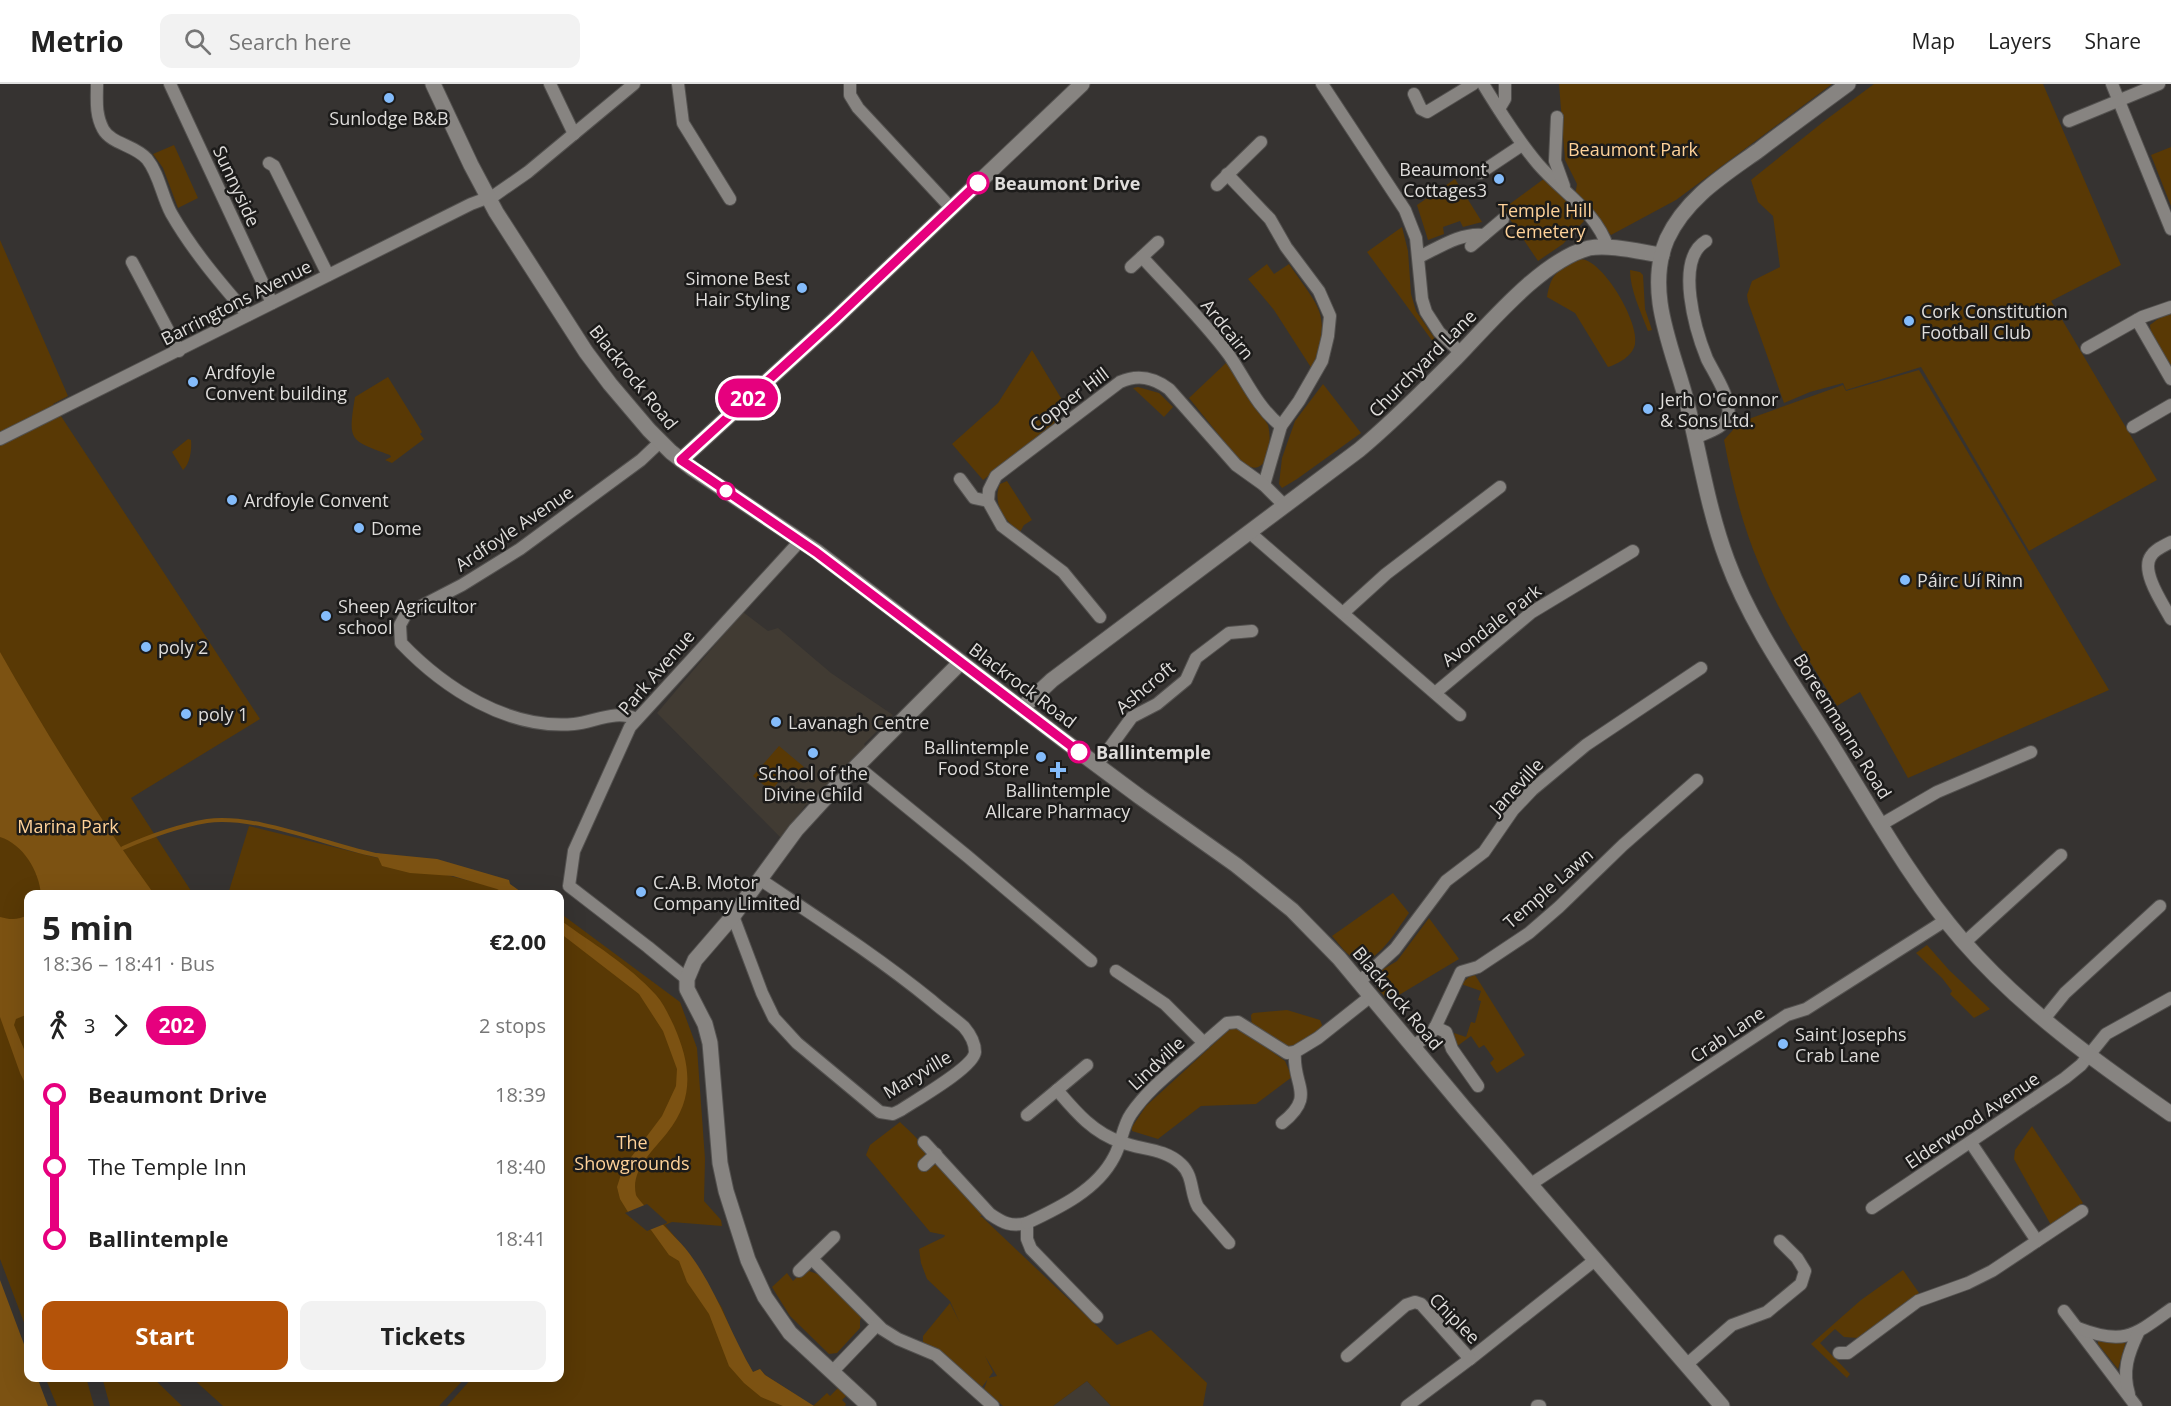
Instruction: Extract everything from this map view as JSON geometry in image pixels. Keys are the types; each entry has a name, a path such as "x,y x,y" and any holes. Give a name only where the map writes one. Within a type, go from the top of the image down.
{"street":[{"path":"97,84 96,101 104,131 112,138 139,151 148,161 171,213 202,260 248,315"},
{"name":"Sunnyside","path":"170,84 272,303"},
{"name":"Blackrock Road","path":"433,84 488,198 586,352 618,394 660,442 681,460 800,541 1097,765 1264,887 1311,928 1722,1406"},
{"path":"550,84 574,134"},
{"name":"Barringtons Avenue","path":"0,439 501,191 528,172 634,84"},
{"path":"678,84 683,123 730,199"},
{"path":"850,84 850,94 858,108 951,208"},
{"path":"681,460 835,319 1082,84"},
{"path":"1322,84 1404,207 1413,230 1419,257 1421,292 1426,312 1440,332 1461,353"},
{"path":"1414,94 1421,110 1428,112 1473,84"},
{"path":"1483,84 1522,145 1539,166 1592,218 1604,235 1608,248"},
{"path":"1499,110 1505,99 1505,84"},
{"path":"1662,255 1672,229 1695,198 1848,84"},
{"path":"2112,84 2171,229"},
{"path":"2069,121 2158,84"},
{"path":"1557,117 1555,160 1566,190"},
{"path":"1217,185 1261,142"},
{"path":"1480,173 1522,145"},
{"path":"269,163 274,166 328,275"},
{"path":"1227,174 1270,219 1286,247 1319,291 1329,316 1328,336 1319,368 1281,426 1264,485"},
{"path":"1471,246 1503,219"},
{"path":"1419,257 1459,238 1484,235"},
{"path":"1695,438 1721,425 1729,414 1726,398 1703,348 1690,298 1689,282 1692,260 1696,250 1706,241"},
{"path":"1131,267 1158,242"},
{"name":"Churchyard Lane","path":"1022,708 1052,680 1385,428 1518,294 1551,268 1564,259 1588,249 1608,248 1662,255"},
{"name":"Boreenmanna Road","path":"1662,255 1659,275 1660,301 1717,532 1748,610 1775,656 1915,878 1964,943 2002,983 2043,1019 2088,1056 2171,1114"},
{"name":"Ardcairn","path":"1142,257 1218,342 1259,403 1281,426"},
{"path":"132,262 179,351"},
{"path":"2087,348 2137,320 2171,307"},
{"path":"2137,320 2171,379"},
{"name":"Copper Hill","path":"988,501 989,490 996,476 1120,382 1137,377 1158,381 1169,388 1236,465 1264,485 1284,505"},
{"path":"2133,427 2171,405"},
{"name":"Ardfoyle Avenue","path":"636,718 621,714 571,724 540,723 523,719 471,699 433,675 401,643 400,624 406,614 462,585 520,549 640,460 660,442"},
{"path":"960,479 974,498 988,501 1002,526 1063,572 1100,616"},
{"path":"1343,613 1386,574 1500,487"},
{"name":"Avondale Park","path":"1249,532 1460,715"},
{"name":"Park Avenue","path":"687,979 569,886 574,851 636,718 800,541"},
{"path":"2171,542 2156,551 2147,564 2147,573 2171,619"},
{"name":"Avondale Park","path":"1435,693 1532,612 1633,551"},
{"name":"Ashcroft","path":"1097,765 1132,717 1157,704 1186,680 1196,658 1229,633 1252,631"},
{"path":"869,1406 790,1333 765,1297 748,1260 720,1162 710,1043 705,1024 687,988 687,979 695,960 761,880 796,830 961,662"},
{"name":"Janeville","path":"1359,982 1395,949 1446,881 1484,852 1513,810 1532,789 1586,745 1701,668"},
{"path":"1882,824 1937,792 2031,752"},
{"path":"858,767 967,855 1092,961"},
{"name":"Temple Lawn","path":"1413,1047 1435,1027 1461,972 1478,967 1528,933 1697,780"},
{"path":"1964,943 2061,855"},
{"name":"Maryville","path":"733,916 756,979 774,1018 797,1043 880,1112 893,1114 901,1110 972,1060 975,1052 974,1042 964,1027 865,949 761,880"},
{"path":"2043,1019 2065,993 2160,906"},
{"name":"Crab Lane","path":"1531,1184 1787,1015 1806,1010 1946,920"},
{"name":"Lindville","path":"1116,971 1173,1010 1204,1043"},
{"path":"1139,988 1143,975"},
{"path":"1282,1123 1297,1112 1301,1095 1294,1052 1318,1038 1371,996"},
{"name":"Elderwood Avenue","path":"1872,1208 2065,1078 2079,1067 2108,1032 2171,998"},
{"name":"Lindville","path":"1027,1223 1063,1206 1080,1194 1112,1161 1127,1120 1146,1095 1227,1023 1238,1022 1287,1053 1294,1052"},
{"path":"1435,1027 1446,1032 1452,1049 1478,1086"},
{"path":"1027,1115 1087,1065"},
{"path":"1057,1089 1083,1119 1103,1134 1120,1142 1162,1152 1181,1164 1190,1177 1198,1207 1229,1243"},
{"path":"924,1142 983,1207 996,1218 1009,1225 1027,1223 1027,1239 1031,1249 1097,1317"},
{"path":"1971,1143 2037,1241"},
{"path":"924,1165 936,1154"},
{"path":"1839,1353 1848,1353 1918,1301 1992,1271 2082,1211"},
{"path":"799,1271 834,1237"},
{"path":"1686,1365 1732,1325 1767,1312 1801,1284 1805,1271 1797,1258 1780,1241"},
{"path":"812,1259 877,1325 898,1339 936,1355 993,1406"},
{"name":"Chiplee","path":"1347,1356 1407,1305 1415,1302 1421,1304 1470,1359 1595,1260"},
{"path":"2077,1328 2109,1337 2138,1333 2171,1309"},
{"path":"2064,1311 2133,1402"},
{"path":"832,1372 877,1325"},
{"path":"2133,1402 2124,1369 2138,1333"},
{"path":"1407,1406 1470,1359"}],"shaded area":[{"name":"Lavanagh Centre","path":"743,612 768,631 778,628 831,673 893,715 864,744 866,747 805,806 781,838 657,713"},
{"path":"0,652 74,775 151,890 41,890 37,876 23,852 0,837"},
{"path":"376,853 437,859 509,880 510,884 518,890 499,890 453,876 410,873 382,866"},
{"path":"0,917 24,917 24,1016 16,1019 14,1025 24,1049 24,1081 0,1017"},
{"path":"564,923 622,964 656,995 674,1026 684,1054 687,1081 682,1107 667,1133 639,1169 636,1177 636,1195 696,1262 753,1372 760,1369 765,1375 814,1406 783,1406 761,1397 744,1383 729,1366 709,1314 687,1282 679,1261 669,1255 651,1230 628,1212 620,1199 617,1187 623,1168 662,1116 676,1086 677,1069 663,1031 639,994 564,936"},
{"path":"0,1280 24,1344 24,1382 39,1382 48,1406 0,1406"},
{"path":"1087,1381 1111,1406 1053,1406"}],"green space":[{"name":"Beaumont Park","path":"1559,84 1832,84 1676,200 1611,235 1575,195 1577,184 1565,160"},
{"name":"Cork Constitution Football Club","path":"1874,84 2043,84 2121,265 2051,301 2157,480 2029,551 1921,367 1846,390 1843,383 1810,392 1784,403 1748,302 1747,295 1752,281 1780,267 1773,216 1758,202 1751,180"},
{"path":"174,145 198,198 178,208 163,168 153,154"},
{"path":"2171,147 2171,206 2151,155"},
{"name":"Temple Hill Cemetery","path":"1545,178 1584,221 1563,244 1538,261 1503,209"},
{"path":"1455,179 1482,222 1463,227 1460,221 1443,227 1444,234 1428,240 1417,205"},
{"path":"1402,227 1408,251 1411,294 1416,311 1444,352 1442,354 1367,252"},
{"name":"Marina Park","path":"0,240 68,396 53,404 260,719 131,798 190,890 24,890 24,1322 0,1259"},
{"path":"1579,259 1588,261 1608,279 1626,307 1632,322 1635,334 1634,348 1624,359 1608,367 1575,313 1547,297 1553,277"},
{"path":"1267,264 1274,274 1289,264 1320,312 1321,335 1312,369 1274,310 1248,279"},
{"path":"1630,270 1643,275 1645,309 1652,330 1648,331 1636,301"},
{"path":"2171,313 2171,368 2151,333 2150,325"},
{"path":"1032,350 1064,403 1049,413 1055,422 1054,426 983,480 952,444 998,403"},
{"path":"1227,362 1268,425 1270,442 1266,459 1262,465 1256,467 1249,467 1240,461 1189,398"},
{"name":"Páirc Uí Rinn","path":"1919,370 2109,690 1908,778 1860,692 1837,706 1785,619 1747,534 1724,440 1740,422 1843,385 1846,391"},
{"path":"388,377 424,439 392,463 385,460 391,457 390,455 359,442 352,431 355,397"},
{"path":"1323,384 1361,433 1282,488 1279,484 1282,458 1295,421"},
{"path":"1138,387 1159,393 1173,407 1164,417 1133,388"},
{"path":"188,439 191,440 191,452 183,470 172,452"},
{"path":"1007,481 1032,520 1024,525 1020,532 1005,517 999,504 1000,484"},
{"path":"779,746 804,767 792,781 784,775 771,791 753,776"},
{"path":"249,826 507,890 229,890"},
{"path":"1393,893 1409,913 1378,953 1363,961 1355,959 1332,936"},
{"name":"The Showgrounds","path":"564,916 680,1002 697,1048 705,1159 704,1201 721,1220 722,1226 672,1222 665,1225 687,1251 722,1308 737,1345 753,1372 760,1369 765,1375 813,1406 447,1406 469,1382 564,1382"},
{"path":"1429,918 1459,959 1389,1001 1377,988 1377,979 1382,970 1397,961"},
{"path":"1927,945 1949,970 1990,1009 1974,1018 1950,994 1952,991 1942,978 1916,953"},
{"path":"1475,975 1525,1055 1497,1073 1490,1063 1494,1059 1484,1045 1479,1048 1471,1036 1456,1047 1454,1033 1466,1037 1471,1022 1475,1023 1481,1001 1478,1000 1481,991 1461,984"},
{"path":"1287,1010 1320,1020 1321,1029 1298,1044 1287,1047 1252,1028 1251,1015 1253,1013"},
{"path":"1234,1028 1243,1031 1285,1061 1292,1077 1256,1104 1201,1106 1158,1139 1132,1131 1132,1127 1146,1106 1229,1030"},
{"path":"900,1122 925,1151 926,1156 919,1164 926,1171 937,1163 983,1214 980,1217 1117,1345 1151,1330 1207,1383 1203,1406 1111,1406 1087,1381 1053,1406 1003,1406 984,1389 987,1380 982,1387 939,1350 923,1342 923,1336 950,1303 960,1323 950,1301 927,1279 921,1263 919,1249 945,1235 930,1232 866,1155 870,1145","holes":["985,1356 997,1376 989,1378 993,1372"]},
{"path":"2032,1126 2083,1203 2051,1225 2014,1159 2015,1150"},
{"path":"1903,1270 1919,1293 1858,1338 1844,1337 1835,1329 1820,1343 1850,1374 1847,1378 1811,1344 1861,1300"},
{"path":"809,1271 820,1275 862,1317 860,1328 837,1353 829,1354 790,1316 772,1287 787,1273 793,1281"},
{"path":"2098,1340 2126,1341 2118,1369 2098,1344"},
{"path":"47,1382 87,1382 94,1406 57,1406"},
{"path":"103,1382 157,1382 182,1406 110,1406"},
{"path":"197,1382 461,1382 439,1406 223,1406"},
{"path":"839,1387 847,1395 842,1400 845,1406 813,1406 827,1393 830,1396"}],"pier":[{"path":"647,1204 667,1223 647,1231 625,1213"}],"waterway":[{"path":"123,848 185,826 207,821 227,820 270,826 380,856"}],"bus line":[{"name":"202","path":"978,183 835,319 681,460 816,552 1079,752"}],"place":[{"name":"Sunlodge B&B","path":"389,98"},
{"name":"Beaumont Cottages3","path":"1499,179"},
{"name":"Beaumont Drive","path":"978,183"},
{"name":"Simone Best Hair Styling","path":"802,288"},
{"name":"Cork Constitution Football Club","path":"1909,321"},
{"name":"Ardfoyle Convent building","path":"193,382"},
{"name":"Jerh O'Connor & Sons Ltd.","path":"1648,409"},
{"name":"Ardfoyle Convent","path":"232,500"},
{"name":"Dome","path":"359,528"},
{"name":"Páirc Uí Rinn","path":"1905,580"},
{"name":"Sheep Agricultor school","path":"326,616"},
{"name":"poly 2","path":"146,647"},
{"name":"poly 1","path":"186,714"},
{"name":"Lavanagh Centre","path":"776,722"},
{"name":"Ballintemple","path":"1079,752"},
{"name":"School of the Divine Child","path":"813,753"},
{"name":"Ballintemple Food Store","path":"1041,757"},
{"name":"Ballintemple Allcare Pharmacy","path":"1058,770"},
{"name":"C.A.B. Motor Company Limited","path":"641,892"},
{"name":"Saint Josephs Crab Lane","path":"1783,1044"}]}
